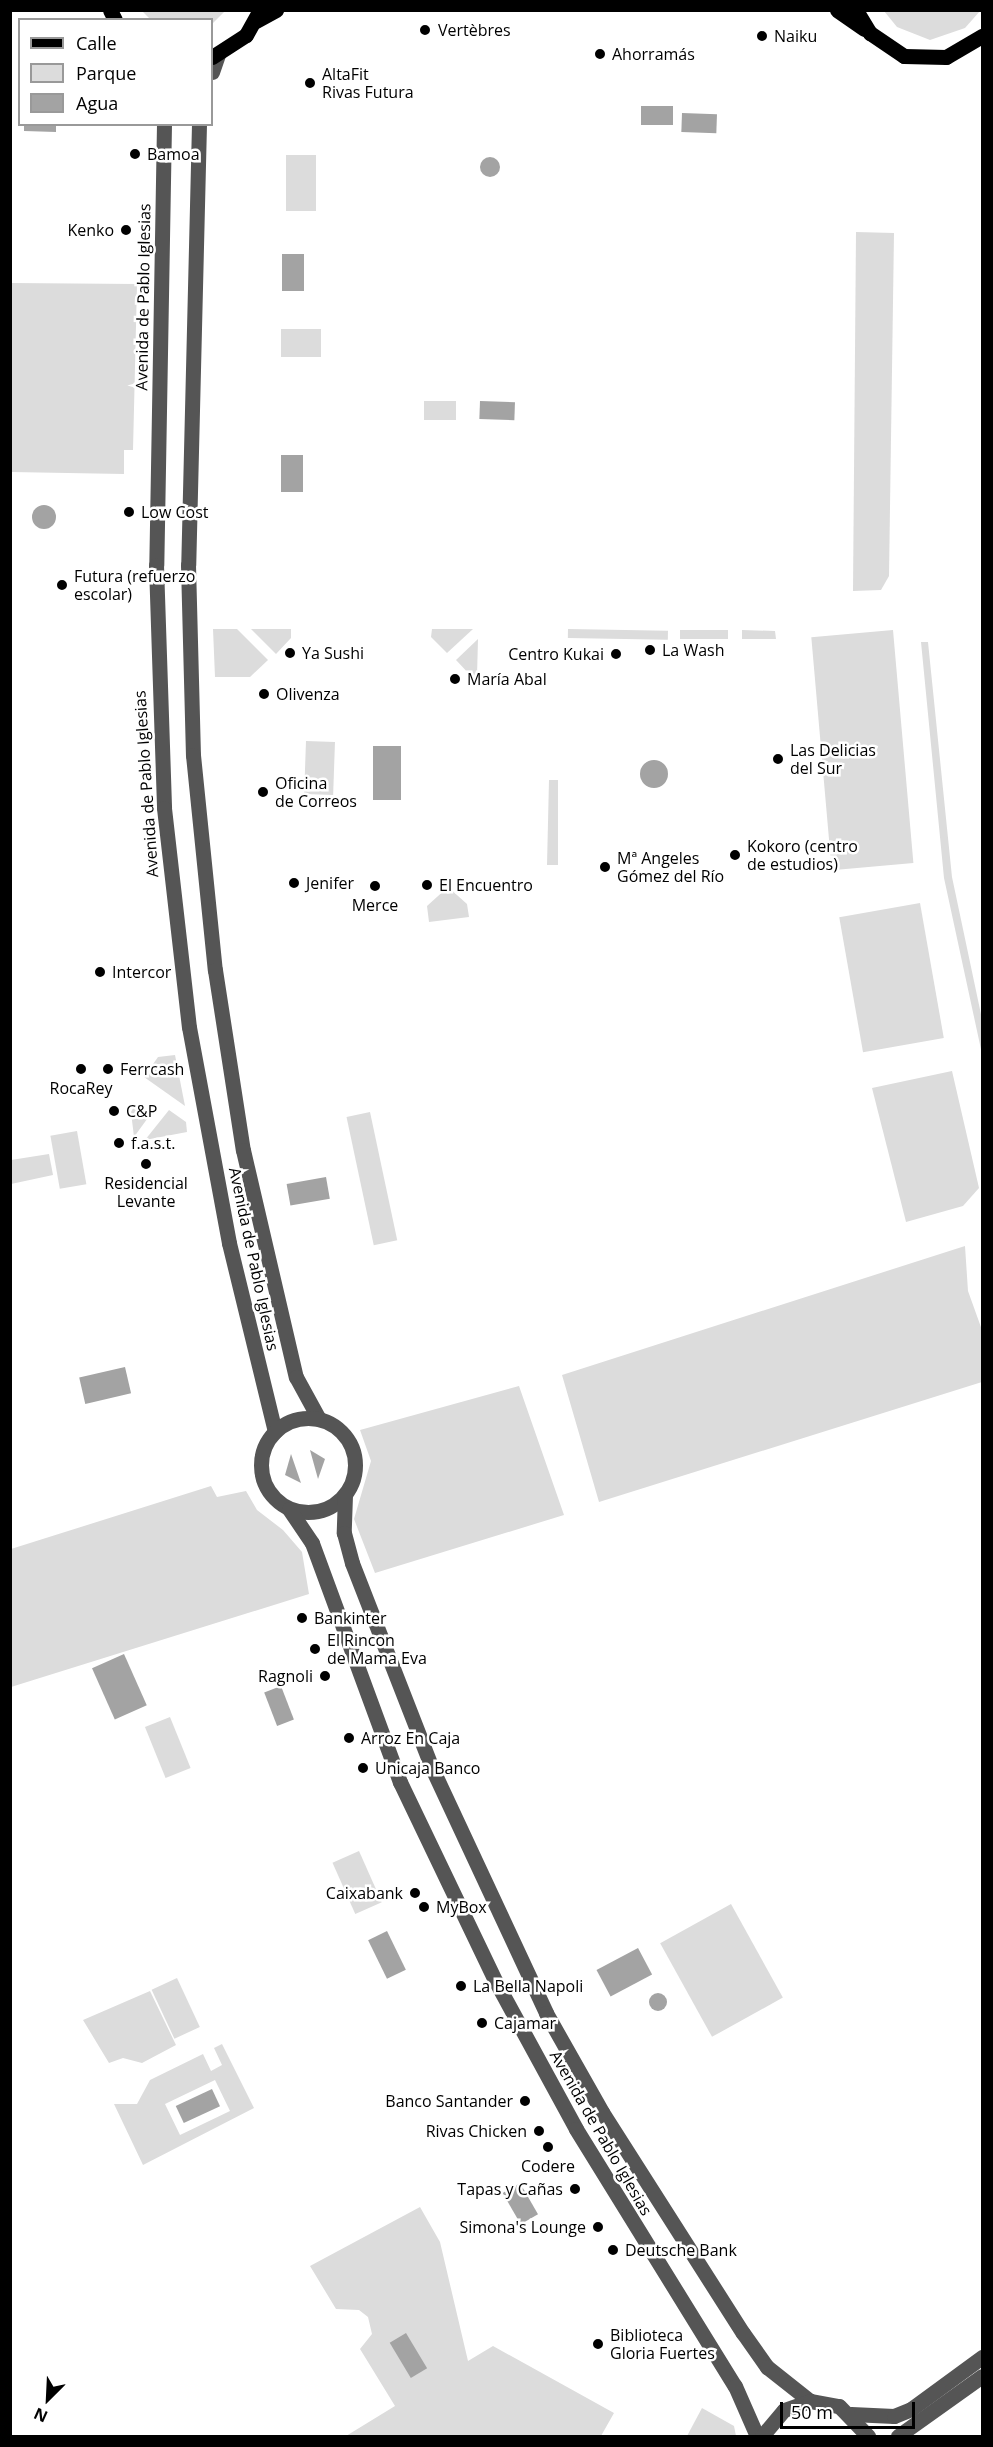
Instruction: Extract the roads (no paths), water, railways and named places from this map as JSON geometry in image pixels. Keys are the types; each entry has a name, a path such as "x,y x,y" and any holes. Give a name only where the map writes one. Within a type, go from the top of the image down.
{"main road":[{"path":"215,56 258,16 276,10"},
{"path":"837,10 887,48 923,59 961,52 982,36"},
{"path":"856,10 870,33"}],"street":[{"name":"Avenida de Pablo Iglesias","path":"164,126 156,566 164,808 189,1027 229,1243 275,1431 262,1454 262,1478 275,1500 289,1509 312,1543 400,1782 496,1982 576,2129 735,2386 757,2436"},
{"name":"Avenida de Pablo Iglesias","path":"199,126 188,566 195,778 215,970 242,1140 296,1377 319,1419 342,1433 355,1457 345,1495 343,1524 352,1563 430,1766 546,2013 602,2112 742,2333 767,2367 810,2401"},
{"path":"275,1431 295,1420 319,1419"},
{"path":"289,1509 324,1510 345,1495"},
{"path":"762,2436 776,2415 810,2401 851,2414 894,2416 911,2409 982,2357"},
{"path":"898,2436 982,2376"},
{"path":"851,2414 868,2436"}],"water":[{"path":"641,106 673,106 673,125 641,125"},
{"path":"682,113 717,114 716,133 681,132"},
{"path":"24,126 56,126 56,132 24,131"},
{"path":"486,157 494,157 500,163 500,171 494,177 486,177 480,171 480,163"},
{"path":"282,254 304,254 304,291 282,291"},
{"path":"480,401 515,402 514,420 479,419"},
{"path":"281,455 303,455 303,492 281,492"},
{"path":"44,505 52,509 56,517 52,525 44,529 36,525 32,517 36,509"},
{"path":"373,746 401,746 401,800 373,800"},
{"path":"654,760 664,764 668,774 664,784 654,788 644,784 640,774 644,764"},
{"path":"326,1177 330,1199 290,1206 287,1184"},
{"path":"125,1367 131,1393 85,1404 79,1378"},
{"path":"310,1450 325,1459 318,1479"},
{"path":"291,1454 301,1483 285,1475"},
{"path":"124,1654 147,1705 115,1719 92,1668"},
{"path":"281,1686 294,1720 277,1726 264,1692"},
{"path":"387,1931 406,1970 387,1979 368,1940"},
{"path":"638,1948 652,1974 611,1997 597,1970"},
{"path":"658,1993 664,1996 667,2002 664,2008 658,2011 652,2008 649,2002 652,1996"},
{"path":"212,2089 220,2106 184,2123 176,2106"},
{"path":"520,2183 538,2214 521,2224 503,2193"},
{"path":"406,2333 427,2368 411,2378 390,2343"}],"place":[{"name":"Vertèbres","path":"425,30"},
{"name":"Naiku","path":"762,36"},
{"name":"Ahorramás","path":"600,54"},
{"name":"AltaFit Rivas Futura","path":"310,83"},
{"name":"Bamoa","path":"135,154"},
{"name":"Kenko","path":"126,230"},
{"name":"Low Cost","path":"129,512"},
{"name":"Futura (refuerzo escolar)","path":"62,585"},
{"name":"La Wash","path":"650,650"},
{"name":"Ya Sushi","path":"290,653"},
{"name":"Centro Kukai","path":"616,654"},
{"name":"María Abal","path":"455,679"},
{"name":"Olivenza","path":"264,694"},
{"name":"Las Delicias del Sur","path":"778,759"},
{"name":"Oficina de Correos","path":"263,792"},
{"name":"Kokoro (centro de estudios)","path":"735,855"},
{"name":"Mª Angeles Gómez del Río","path":"605,867"},
{"name":"Jenifer","path":"294,883"},
{"name":"El Encuentro","path":"427,885"},
{"name":"Merce","path":"375,886"},
{"name":"Intercor","path":"100,972"},
{"name":"RocaRey","path":"81,1069"},
{"name":"Ferrcash","path":"108,1069"},
{"name":"C&P","path":"114,1111"},
{"name":"f.a.s.t.","path":"119,1143"},
{"name":"Residencial Levante","path":"146,1164"},
{"name":"Bankinter","path":"302,1618"},
{"name":"El Rincon de Mama Eva","path":"315,1649"},
{"name":"Ragnoli","path":"325,1676"},
{"name":"Arroz En Caja","path":"349,1738"},
{"name":"Unicaja Banco","path":"363,1768"},
{"name":"Caixabank","path":"415,1893"},
{"name":"MyBox","path":"424,1907"},
{"name":"La Bella Napoli","path":"461,1986"},
{"name":"Cajamar","path":"482,2023"},
{"name":"Banco Santander","path":"525,2101"},
{"name":"Rivas Chicken","path":"539,2131"},
{"name":"Codere","path":"548,2147"},
{"name":"Tapas y Cañas","path":"575,2189"},
{"name":"Simona's Lounge","path":"598,2227"},
{"name":"Deutsche Bank","path":"613,2250"},
{"name":"Biblioteca Gloria Fuertes","path":"598,2344"}]}
